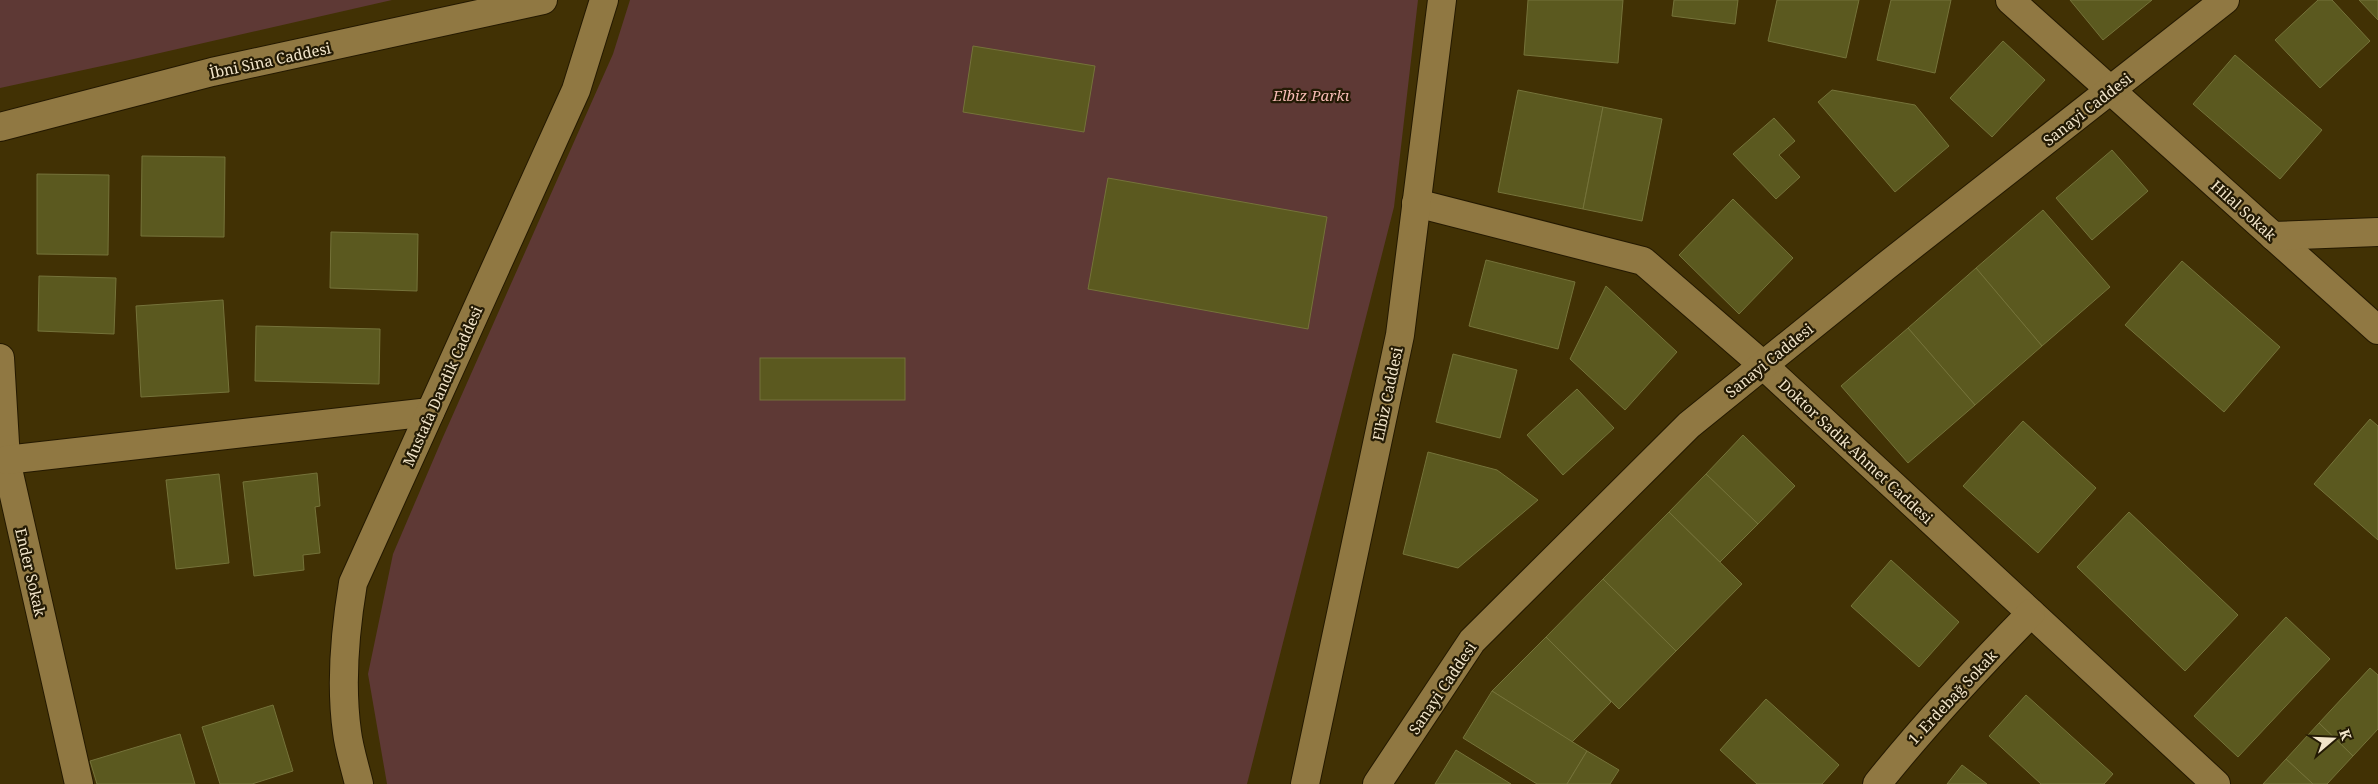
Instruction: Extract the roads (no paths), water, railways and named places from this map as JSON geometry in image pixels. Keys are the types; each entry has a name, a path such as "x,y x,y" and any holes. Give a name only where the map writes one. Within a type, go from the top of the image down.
{"street":[{"name":"İbni Sina Caddesi","path":"0,127 212,72 543,0"},
{"name":"Mustafa Dandik Caddesi","path":"358,784 347,732 344,690 345,648 353,583 576,90 604,0"},
{"name":"Elbiz Caddesi","path":"1305,784 1400,335 1442,0"},
{"name":"Hilal Sokak","path":"2010,0 2378,330"},
{"name":"Sanayi Caddesi","path":"1377,784 1472,641 1689,425 2225,0"},
{"name":"Doktor Sadık Ahmet Caddesi","path":"1416,203 1643,261 1763,365 2216,784"},
{"path":"2273,236 2378,232"},
{"name":"Ender Sokak","path":"0,358 6,460 79,784"},
{"path":"6,460 430,412"},
{"name":"1. Erdebağ Sokak","path":"1876,784 1918,732 2031,613"}],"park label":[{"name":"Elbiz Parkı","path":"1311,95"}]}
